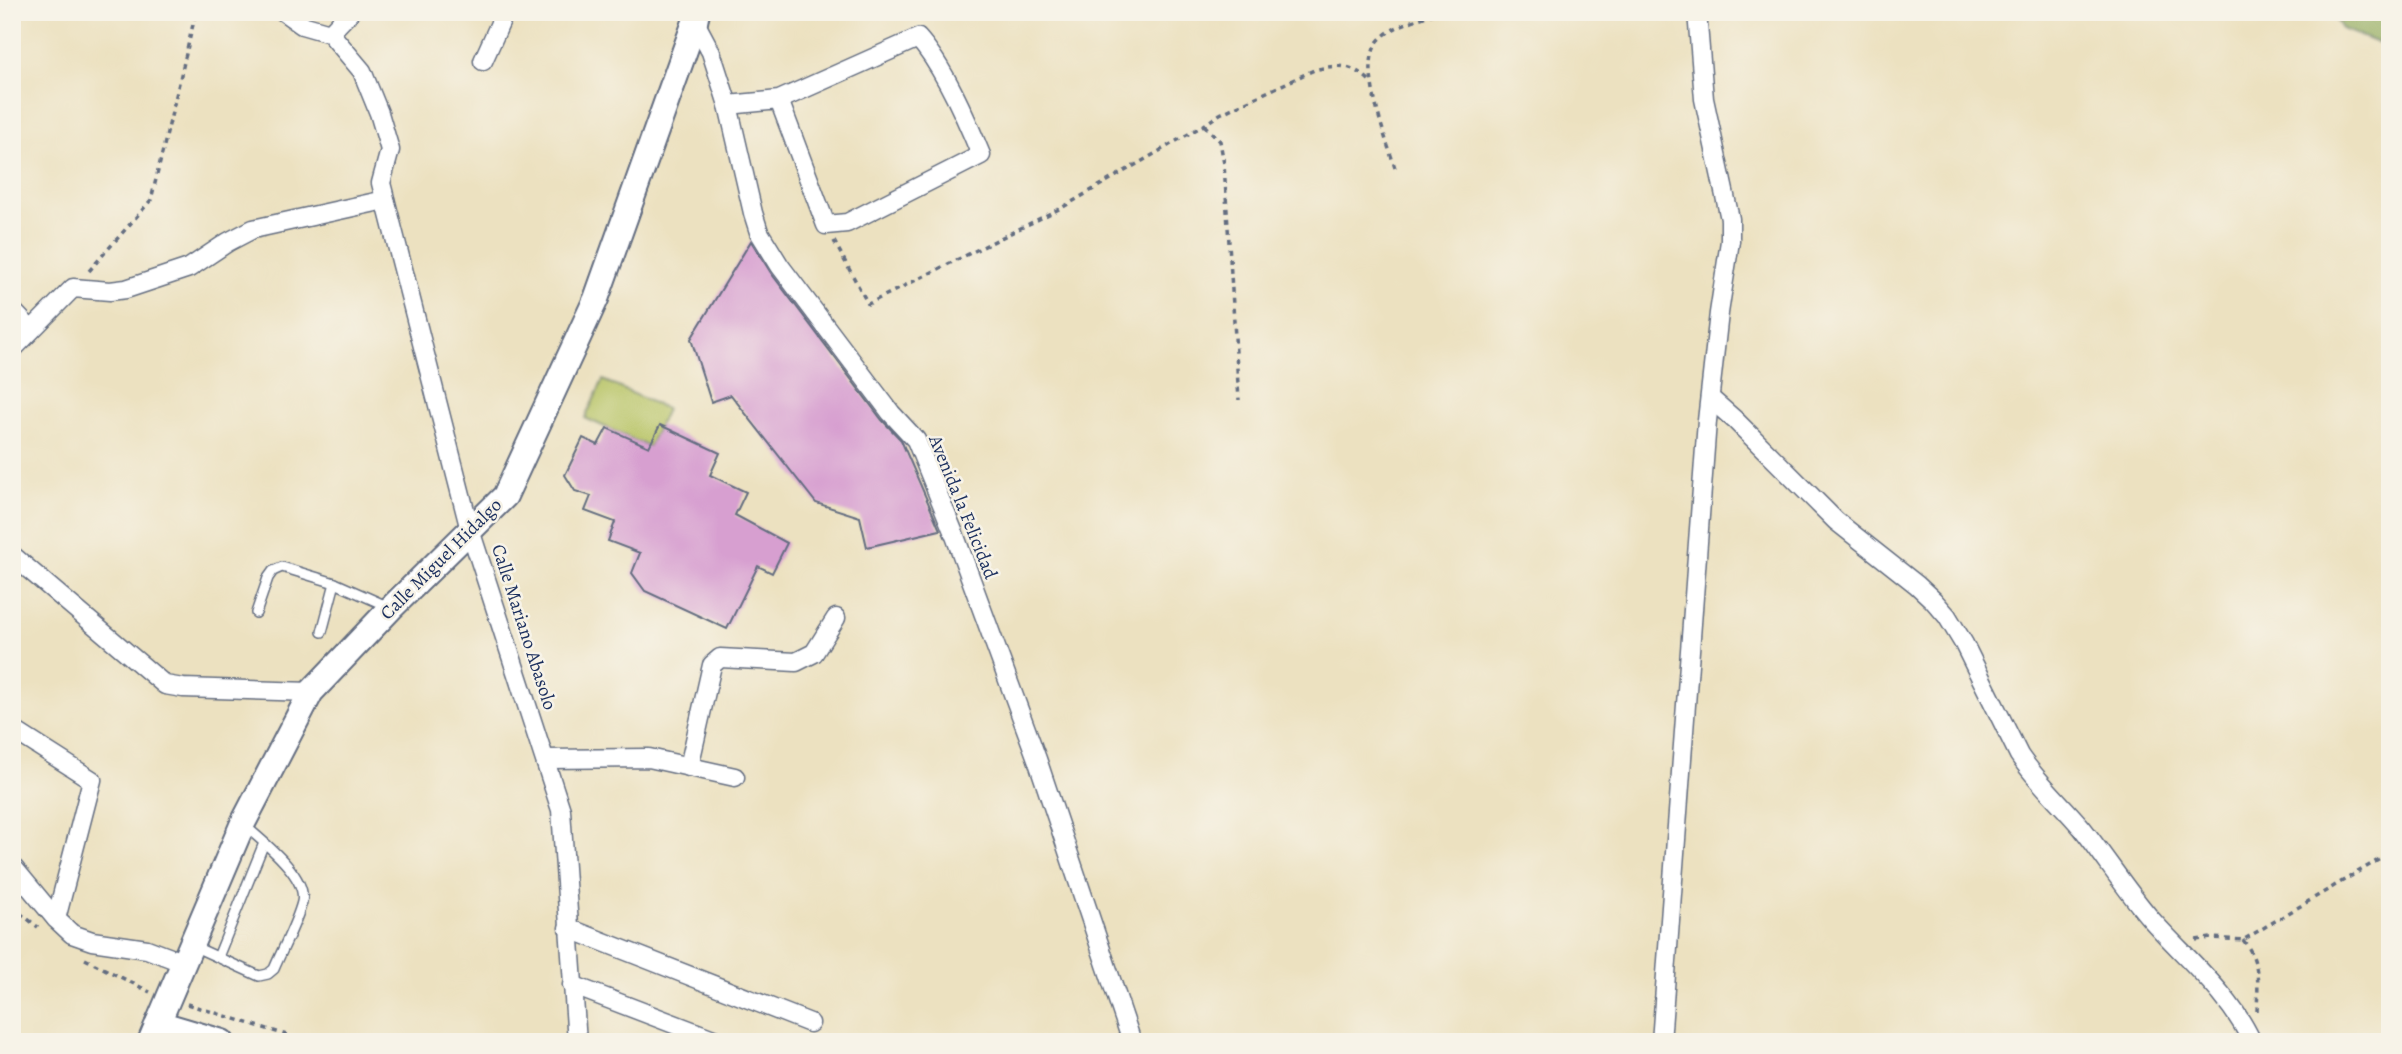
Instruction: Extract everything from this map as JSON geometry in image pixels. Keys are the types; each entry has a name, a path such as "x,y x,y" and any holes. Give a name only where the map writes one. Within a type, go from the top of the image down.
{"main road":[{"name":"Calle Miguel Hidalgo","path":"154,1032 243,823 311,692 391,608 505,496 596,299 696,17"},
{"path":"154,1032 222,1042"}],"street":[{"path":"284,12 302,25 330,33 350,12"},
{"path":"483,61 505,12"},
{"path":"1661,1042 1710,398 1730,241 1730,219 1704,99 1697,12"},
{"name":"Avenida la Felicidad","path":"696,17 729,105 759,232 796,287 891,413 916,440 955,536 1037,759 1132,1042"},
{"name":"Calle Mariano Abasolo","path":"330,33 362,71 379,113 390,150 381,183 470,530 561,810 577,1042"},
{"path":"729,105 779,100 918,38 930,51 981,155 847,223 826,225 779,100"},
{"path":"12,350 73,288 110,291 126,289 189,268 253,229 385,200"},
{"path":"12,310 32,330"},
{"path":"1710,398 1836,522 1933,600 1947,616 1964,644 2019,755 2030,771 2080,826 2148,916 2227,1002 2246,1028 2251,1041"},
{"path":"12,555 165,685 183,688 311,692"},
{"path":"689,767 712,665 720,658 796,662 814,653 836,618"},
{"path":"12,729 92,780 56,919"},
{"path":"546,759 649,758 734,777"},
{"path":"12,866 56,919 72,933 92,940 187,954"},
{"path":"568,928 810,1023"},
{"path":"572,985 720,1042"}],"lane":[{"path":"256,613 272,570 282,567 335,583 391,608"},
{"path":"322,632 335,583"},
{"path":"187,954 218,957 259,976 274,969 302,901 301,888 293,873 243,823"},
{"path":"218,957 264,843"}],"path":[{"path":"73,288 151,200 196,12"},
{"path":"1395,168 1371,82 1369,64 1372,50 1380,39 1394,29 1439,12"},
{"path":"826,225 869,304 1063,207 1220,114 1314,70 1330,66 1352,68 1371,82"},
{"path":"1204,125 1216,134 1220,141 1224,164 1239,400"},
{"path":"2170,939 2243,940 2390,853"},
{"path":"2243,940 2255,960 2259,977 2251,1041"},
{"path":"183,1003 309,1042"}],"green space":[{"path":"2328,12 2390,12 2390,48 2342,29"},
{"path":"603,380 666,409 649,447 585,418"}],"building":[{"path":"751,241 771,273 882,420 901,440 940,530 867,547 860,517 816,503 731,395 711,402 691,339"},
{"path":"660,425 720,453 710,475 746,492 735,515 787,543 772,573 758,566 727,629 645,591 632,573 640,553 608,541 615,522 585,511 591,496 575,491 565,475 583,438 598,445 607,428 649,447"}]}
